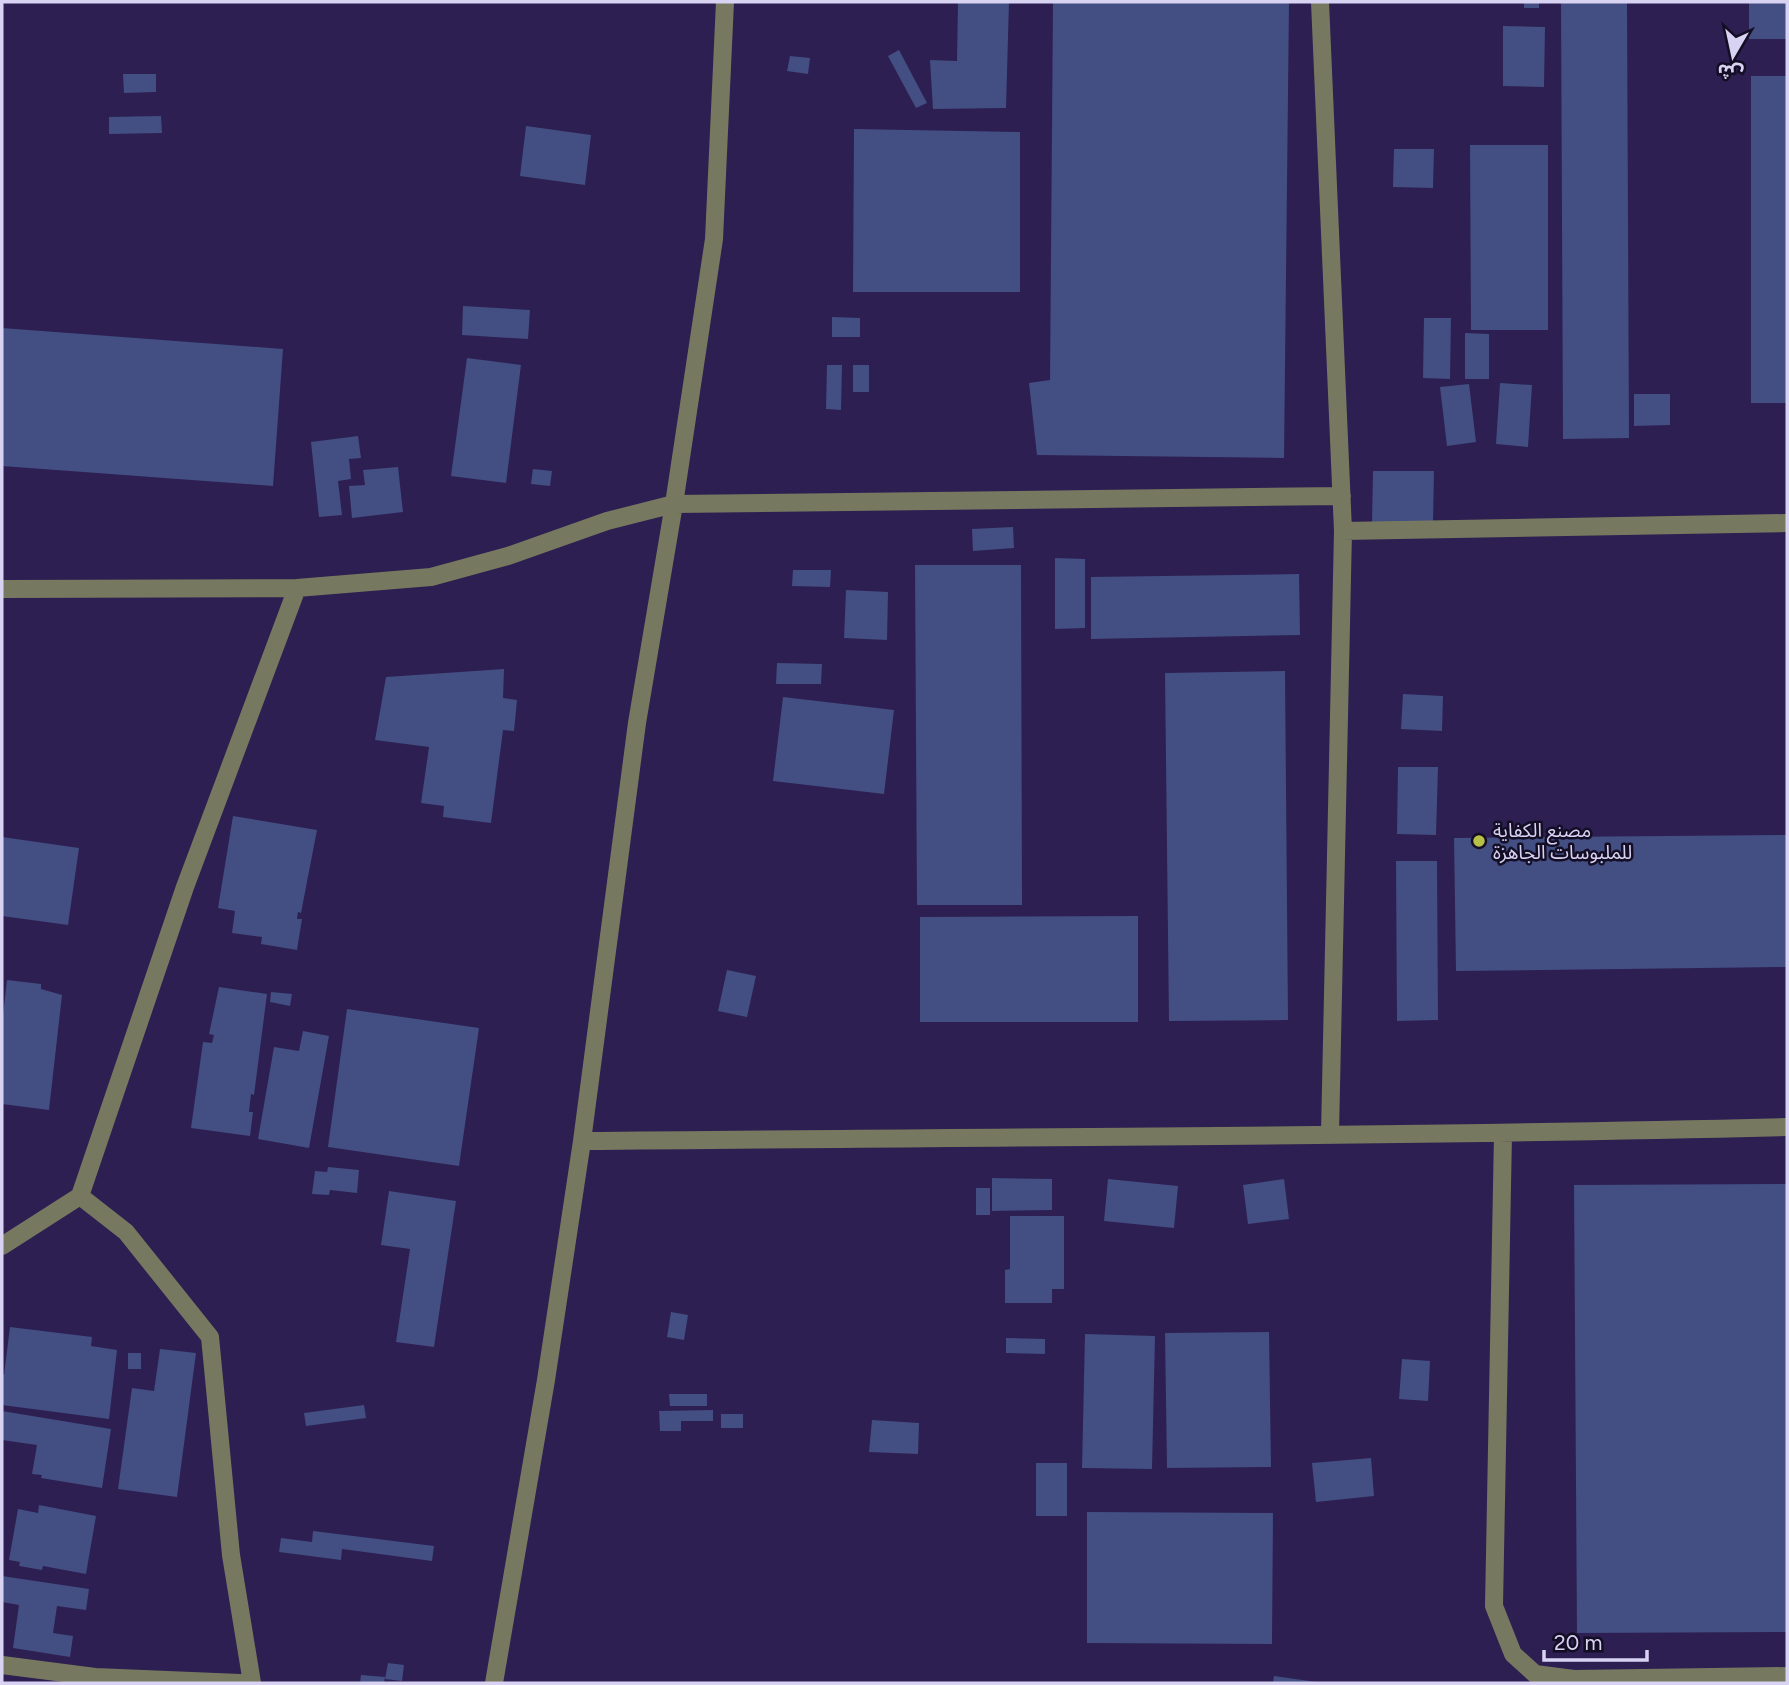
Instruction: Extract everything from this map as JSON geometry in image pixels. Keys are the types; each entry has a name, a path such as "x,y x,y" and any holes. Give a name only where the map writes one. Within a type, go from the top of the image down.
{"street":[{"path":"494,1683 546,1380 582,1141 637,723 674,504 713,239 725,2"},
{"path":"1320,2 1343,531 1330,1133"},
{"path":"2,589 297,588 431,577 508,556 607,521 674,504 1342,496"},
{"path":"1343,531 1787,523"},
{"path":"2,1246 80,1196 185,887 297,588"},
{"path":"582,1141 1330,1133 1503,1134 1787,1127"},
{"path":"1503,1134 1494,1606 1513,1654 1535,1674 1574,1679 1787,1676"},
{"path":"80,1196 126,1232 210,1337 232,1555 252,1683"},
{"path":"2,1665 95,1677 240,1683"}],"building":[{"path":"958,2 1009,2 1006,108 933,109 930,60 957,61"},
{"path":"1053,2 1289,2 1284,458 1037,455 1029,383 1050,380"},
{"path":"1524,2 1539,2 1539,8 1524,8"},
{"path":"1561,2 1627,2 1629,438 1563,439"},
{"path":"1749,2 1787,2 1787,39 1749,39"},
{"path":"1503,26 1545,27 1544,87 1503,86"},
{"path":"899,50 927,103 916,108 888,56"},
{"path":"790,56 810,58 808,74 787,71"},
{"path":"123,74 156,74 156,92 124,93"},
{"path":"1751,76 1787,76 1787,403 1751,403"},
{"path":"161,116 162,133 109,134 109,117"},
{"path":"526,126 591,135 585,185 520,176"},
{"path":"854,129 1020,132 1020,292 853,292"},
{"path":"1470,145 1548,145 1548,330 1471,330"},
{"path":"1394,149 1434,149 1433,188 1393,187"},
{"path":"463,306 530,310 528,339 462,335"},
{"path":"832,317 860,318 860,337 832,337"},
{"path":"1424,318 1451,318 1450,379 1423,378"},
{"path":"2,328 283,349 273,486 2,466"},
{"path":"1465,333 1489,334 1489,379 1465,379"},
{"path":"467,358 521,365 506,483 451,476"},
{"path":"827,365 842,365 841,410 826,409"},
{"path":"853,365 869,365 869,392 853,392"},
{"path":"1500,383 1532,385 1528,447 1496,444"},
{"path":"1469,384 1476,442 1447,446 1440,387"},
{"path":"1634,394 1670,394 1670,425 1634,426"},
{"path":"358,436 361,458 349,459 351,479 338,481 342,515 319,517 311,442"},
{"path":"398,467 403,512 352,518 349,486 365,485 363,470"},
{"path":"533,469 552,471 550,486 531,484"},
{"path":"1373,471 1434,471 1433,523 1372,523"},
{"path":"1013,527 1014,548 973,551 972,529"},
{"path":"1055,558 1085,559 1085,628 1055,629"},
{"path":"915,565 1021,565 1022,905 917,905"},
{"path":"793,570 831,570 830,587 792,586"},
{"path":"1299,574 1300,635 1091,639 1091,577"},
{"path":"846,590 888,592 887,640 844,638"},
{"path":"777,663 822,664 821,684 776,684"},
{"path":"504,669 503,698 517,700 514,731 503,730 491,823 443,817 444,806 421,803 429,747 375,740 386,677"},
{"path":"1285,671 1288,1020 1169,1021 1165,673"},
{"path":"1403,694 1443,696 1442,731 1401,729"},
{"path":"783,697 894,710 884,794 773,781"},
{"path":"1398,767 1438,767 1436,835 1397,834"},
{"path":"233,816 317,830 301,913 298,912 297,919 302,919 297,950 261,944 262,937 232,933 235,911 218,908"},
{"path":"1787,835 1787,967 1456,971 1454,838"},
{"path":"2,837 79,848 68,925 2,916"},
{"path":"1396,861 1437,861 1438,1020 1397,1021"},
{"path":"1138,916 1138,1022 920,1022 920,917"},
{"path":"727,970 756,976 747,1017 718,1011"},
{"path":"7,980 41,984 41,989 62,995 49,1110 2,1104 2,1025"},
{"path":"219,987 267,994 254,1095 251,1094 249,1112 253,1112 250,1136 191,1128 203,1042 212,1043 214,1035 209,1034"},
{"path":"271,992 292,994 290,1006 270,1002"},
{"path":"347,1009 479,1028 459,1166 328,1147"},
{"path":"303,1031 329,1036 309,1148 258,1139 274,1047 299,1051"},
{"path":"328,1167 359,1170 357,1193 330,1190 329,1195 312,1194 315,1171 327,1172"},
{"path":"992,1178 1052,1179 1052,1210 992,1211"},
{"path":"1108,1179 1178,1186 1174,1228 1104,1221"},
{"path":"1284,1179 1289,1219 1248,1224 1243,1185"},
{"path":"1787,1184 1787,1632 1577,1633 1574,1185"},
{"path":"976,1188 990,1188 990,1215 976,1215"},
{"path":"389,1191 456,1201 434,1347 396,1342 410,1249 381,1245"},
{"path":"1010,1216 1064,1216 1064,1289 1052,1289 1052,1303 1005,1303 1005,1270 1010,1269"},
{"path":"671,1312 688,1315 684,1340 667,1337"},
{"path":"10,1327 92,1337 91,1346 117,1350 109,1419 2,1405 2,1374 4,1375"},
{"path":"1269,1332 1271,1467 1167,1468 1165,1333"},
{"path":"1085,1334 1155,1336 1152,1469 1082,1468"},
{"path":"1006,1338 1045,1339 1045,1354 1006,1353"},
{"path":"160,1349 196,1353 177,1497 118,1489 132,1388 154,1391"},
{"path":"128,1353 141,1353 141,1369 128,1369"},
{"path":"1402,1359 1430,1361 1428,1401 1399,1399"},
{"path":"669,1394 707,1394 707,1406 670,1406"},
{"path":"364,1405 366,1418 306,1426 304,1413"},
{"path":"713,1410 713,1421 681,1421 681,1431 660,1431 659,1411"},
{"path":"2,1411 111,1429 102,1488 41,1478 42,1475 32,1474 37,1445 2,1440"},
{"path":"721,1414 743,1414 743,1428 721,1428"},
{"path":"872,1420 919,1423 918,1454 869,1452"},
{"path":"1371,1458 1374,1496 1316,1502 1312,1463"},
{"path":"1036,1463 1067,1463 1067,1516 1036,1516"},
{"path":"39,1505 96,1516 86,1574 43,1566 42,1570 19,1566 20,1562 9,1560 18,1509 38,1513"},
{"path":"1087,1512 1273,1513 1272,1644 1087,1643"},
{"path":"313,1531 434,1546 432,1561 342,1549 341,1560 279,1552 281,1538 312,1542"},
{"path":"2,1576 89,1589 86,1610 57,1606 53,1633 73,1636 70,1657 13,1648 19,1605 2,1602"},
{"path":"388,1663 404,1665 402,1681 385,1679"},
{"path":"361,1675 385,1677 384,1683 360,1683"},
{"path":"1274,1676 1317,1682 1317,1683 1273,1683"}],"place":[{"name":"مصنع الكفاية للملبوسات الجاهزة","path":"1479,841"}]}
